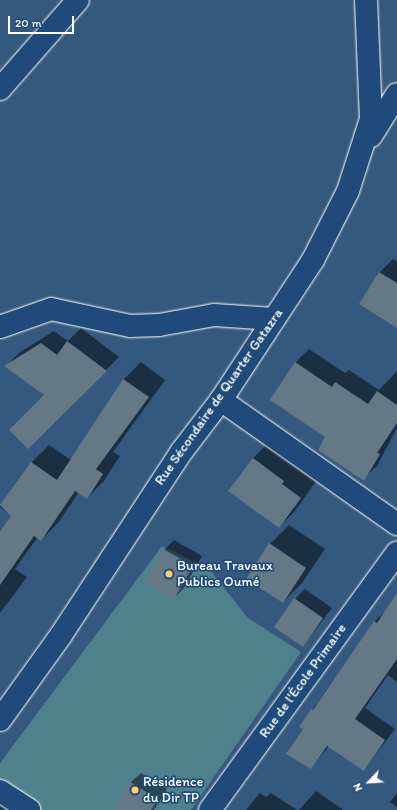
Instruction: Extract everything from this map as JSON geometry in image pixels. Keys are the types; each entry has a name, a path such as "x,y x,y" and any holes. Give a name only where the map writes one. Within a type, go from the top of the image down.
{"street":[{"path":"0,89 78,0"},
{"name":"Rue Sécondaire de Quarter Gatazra","path":"0,720 61,635 182,450 221,400 313,260 348,191 370,119 366,0"},
{"path":"360,153 397,94"},
{"path":"0,327 51,309 130,326 159,325 214,315 274,319"},
{"path":"221,400 397,524"},
{"name":"Rue de l'École Primaire","path":"210,810 397,553"},
{"path":"0,791 28,810"}],"green space":[{"path":"162,546 209,569 248,618 301,652 191,810 39,810 0,786 0,763"}],"building":[{"path":"379,272 397,283 397,328 359,304"},
{"path":"67,341 107,371 28,449 9,430 44,395 4,366 41,343 57,355"},
{"path":"295,362 332,387 335,382 368,404 377,391 397,405 397,423 377,453 380,454 364,481 318,450 325,437 270,400"},
{"path":"123,379 149,397 96,469 103,474 87,499 75,491 41,541 34,536 0,585 0,531 11,516 0,505 31,462 57,480"},
{"path":"253,458 284,481 282,484 301,498 279,528 228,491"},
{"path":"269,543 306,568 283,603 246,579"},
{"name":"Bureau Travaux Publics Oumé","path":"163,549 193,566 174,599 145,582"},
{"path":"397,593 397,659 355,719 385,740 364,771 327,746 311,769 286,754 303,729 299,727 311,709 313,710 374,621 377,623"},
{"path":"294,598 323,618 303,647 274,627"},
{"name":"Résidence du Dir TP","path":"130,782 158,799 151,810 113,810"}],"place":[{"name":"Bureau Travaux Publics Oumé","path":"169,574"},
{"name":"Résidence du Dir TP","path":"135,790"}]}
